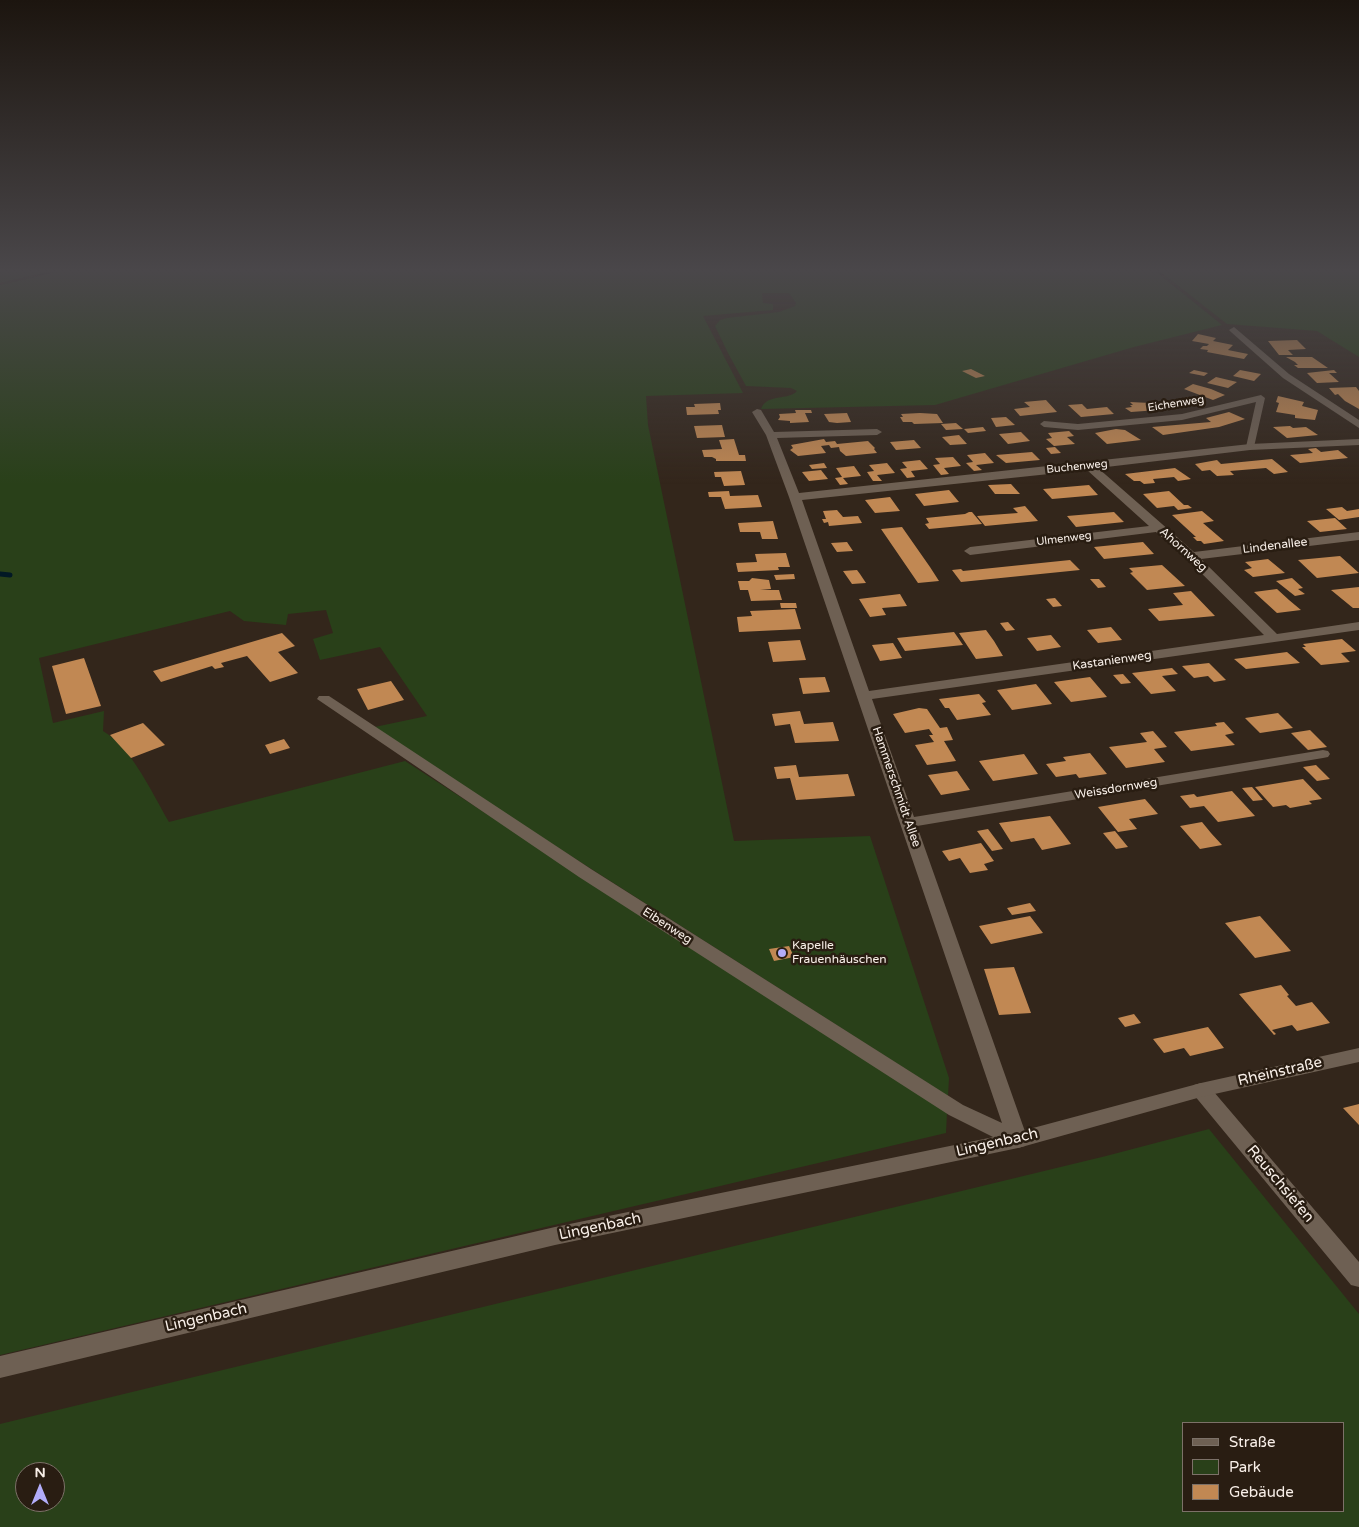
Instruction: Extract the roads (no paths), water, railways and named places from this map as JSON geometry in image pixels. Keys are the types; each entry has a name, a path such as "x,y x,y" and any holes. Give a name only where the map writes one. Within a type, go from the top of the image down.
{"street":[{"path":"1247,341 1286,376 1359,425"},
{"name":"Hammerschmidt Allee","path":"757,412 771,435 795,497 1018,1140"},
{"path":"771,435 877,432"},
{"name":"Buchenweg","path":"795,497 1088,466 1250,446 1359,442"},
{"name":"Ahornweg","path":"1088,466 1191,556 1274,638"},
{"name":"Ulmenweg","path":"970,550 1158,528"},
{"name":"Lindenallee","path":"1191,556 1359,536"},
{"name":"Kastanienweg","path":"865,696 1359,626"},
{"name":"Eibenweg","path":"324,699 585,873 956,1110 1018,1140"},
{"name":"Weissdornweg","path":"908,823 1323,754"},
{"name":"Rheinstraße","path":"1201,1090 1359,1055"},
{"name":"Lingenbach","path":"0,1367 555,1236 1018,1140 1201,1090"},
{"name":"Reuschsiefen","path":"1201,1090 1359,1278"}],"lane":[{"name":"Eichenweg","path":"1044,424 1078,427 1182,417 1261,398 1250,446"}],"waterway":[{"path":"0,574 10,575"}],"place":[{"name":"Kapelle Frauenhäuschen","path":"782,953"}]}
